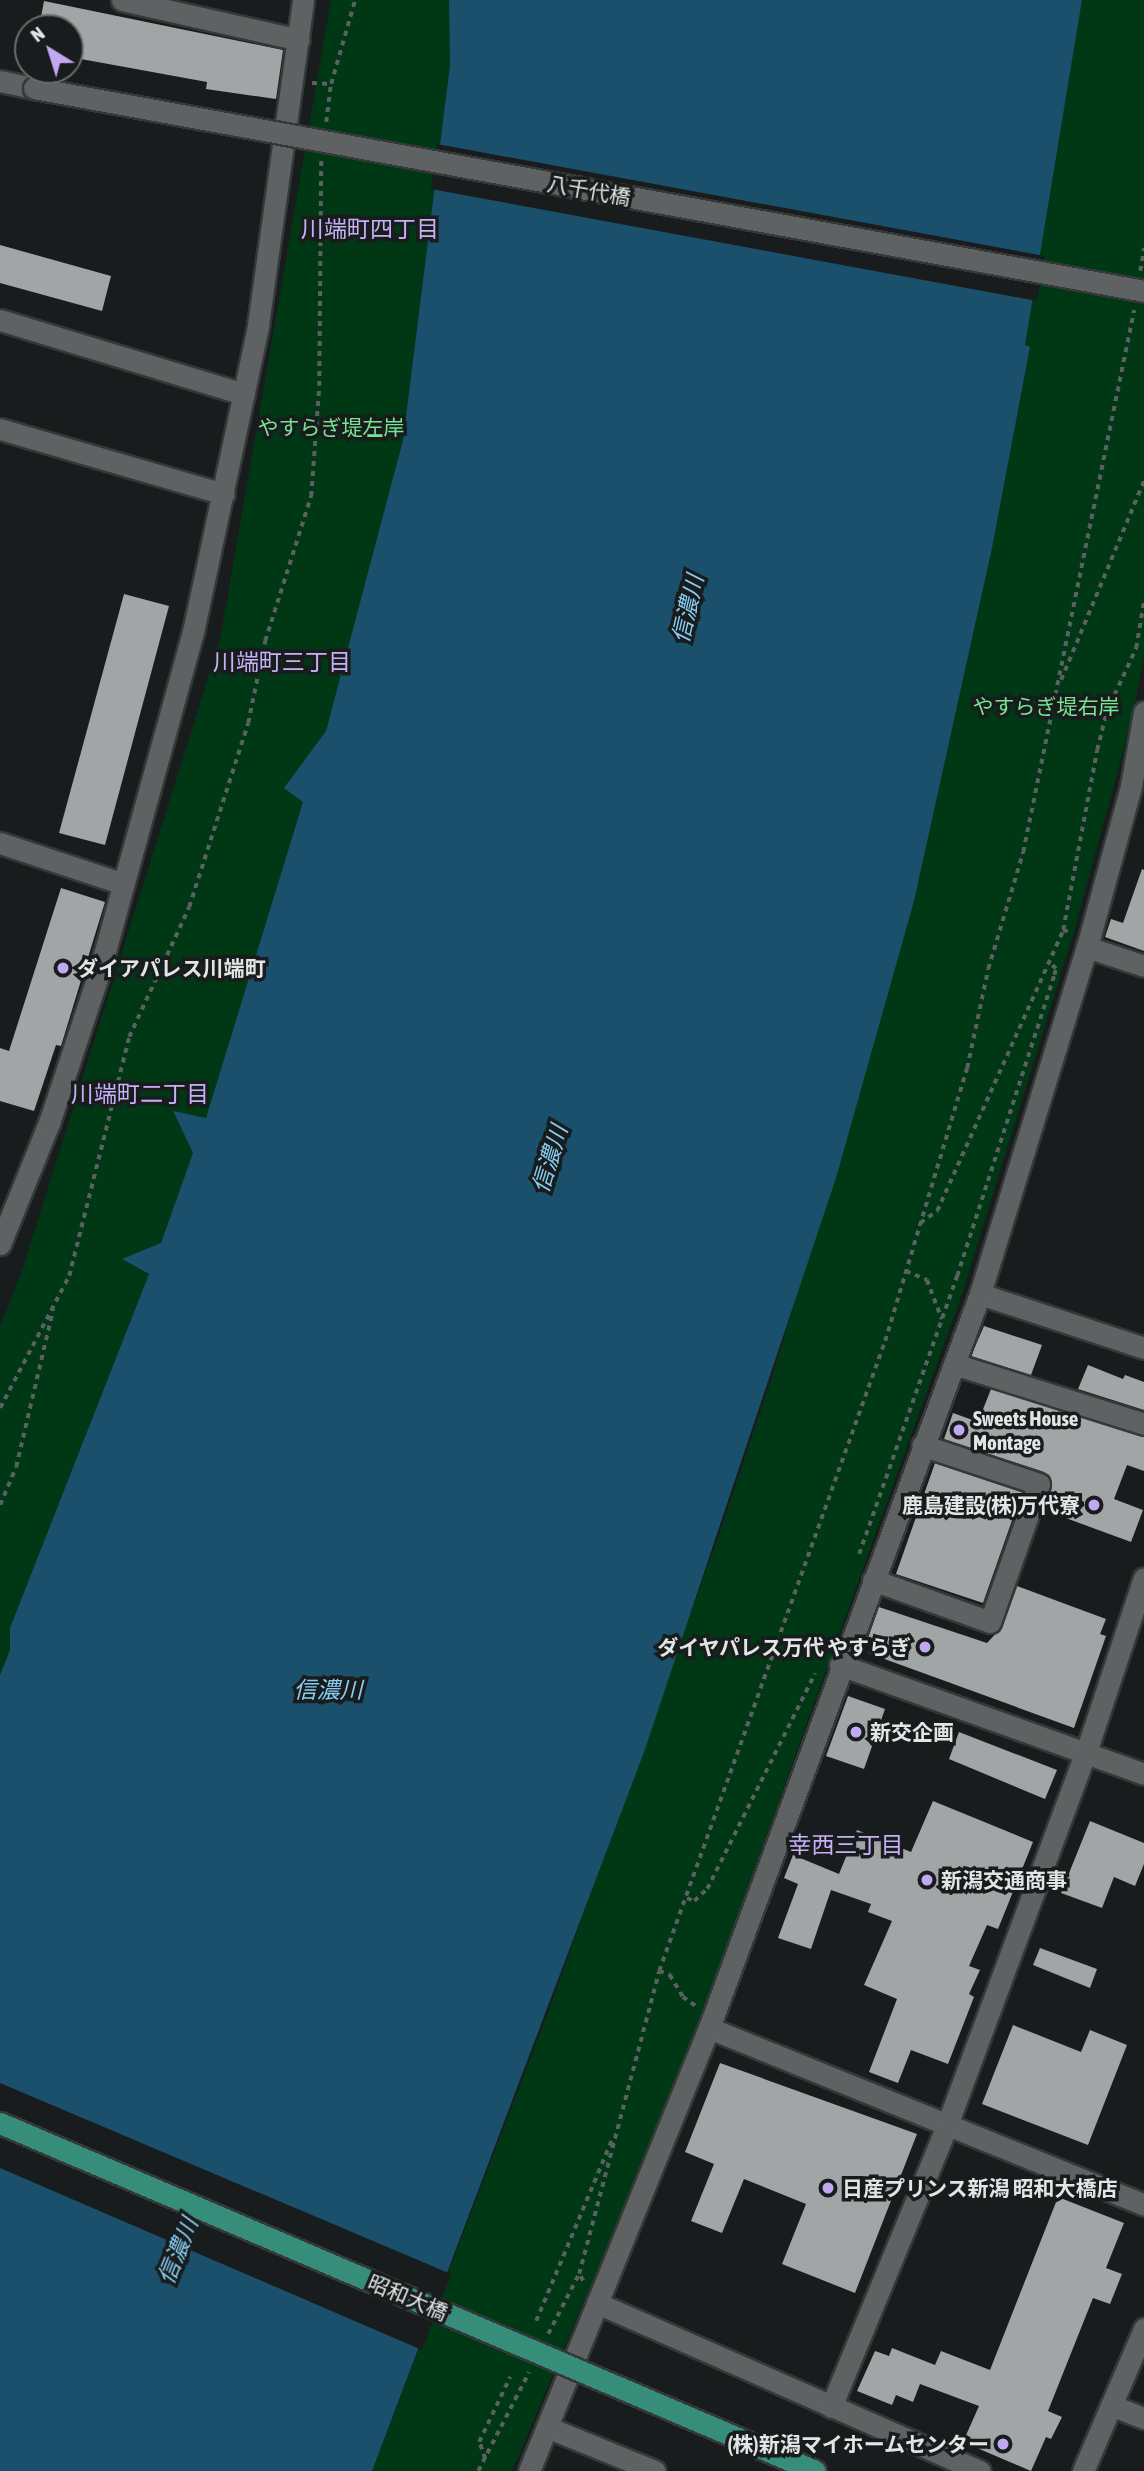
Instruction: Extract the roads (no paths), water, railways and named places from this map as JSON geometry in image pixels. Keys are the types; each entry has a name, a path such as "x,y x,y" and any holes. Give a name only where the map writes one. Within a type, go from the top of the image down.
{"main road":[{"name":"昭和大橋","path":"0,2123 816,2471"}],"street":[{"path":"122,0 299,40"},
{"path":"0,1244 54,1111 99,973 121,883 149,802 224,494 244,394 303,0"},
{"name":"八千代橋","path":"0,81 1144,291"},
{"path":"0,320 244,394"},
{"path":"0,429 224,494"},
{"path":"529,2471 549,2428 709,2028 830,1663 873,1580 981,1294 1088,943 1137,795 1144,712"},
{"path":"0,843 121,883"},
{"path":"1088,943 1144,966"},
{"path":"981,1294 1144,1348"},
{"path":"954,1364 1144,1424"},
{"path":"873,1580 990,1622 1039,1484 922,1445"},
{"path":"831,2407 947,2125 1086,1752 1144,1577"},
{"path":"830,1663 1144,1774"},
{"path":"709,2028 1144,2205"},
{"path":"597,2303 980,2471"},
{"path":"1083,2471 1144,2329"},
{"path":"1111,2405 1144,2418"},
{"path":"549,2428 655,2471"}],"water":[{"name":"信濃川","path":"449,0 1082,0 1025,345 1030,347 992,548 914,901 836,1178 644,1752 372,2471 0,2471 0,1675 10,1650 10,1628 149,1274 122,1259 161,1243 193,1153 173,1111 206,1118 303,802 284,788 326,731 403,440 450,65"}],"place":[{"name":"ダイアパレス川端町","path":"63,968"},
{"name":"Sweets House Montage","path":"959,1430"},
{"name":"鹿島建設(株)万代寮","path":"1094,1505"},
{"name":"ダイヤパレス万代 やすらぎ","path":"925,1647"},
{"name":"新交企画","path":"856,1732"},
{"name":"新潟交通商事","path":"927,1880"},
{"name":"日産プリンス新潟 昭和大橋店","path":"828,2188"},
{"name":"(株)新潟マイホームセンター","path":"1003,2444"}],"district":[{"name":"川端町四丁目","path":"370,229"},
{"name":"川端町三丁目","path":"282,662"},
{"name":"川端町二丁目","path":"140,1094"},
{"name":"幸西三丁目","path":"846,1845"}],"park label":[{"name":"やすらぎ堤左岸","path":"331,427"},
{"name":"やすらぎ堤右岸","path":"1046,706"}]}
